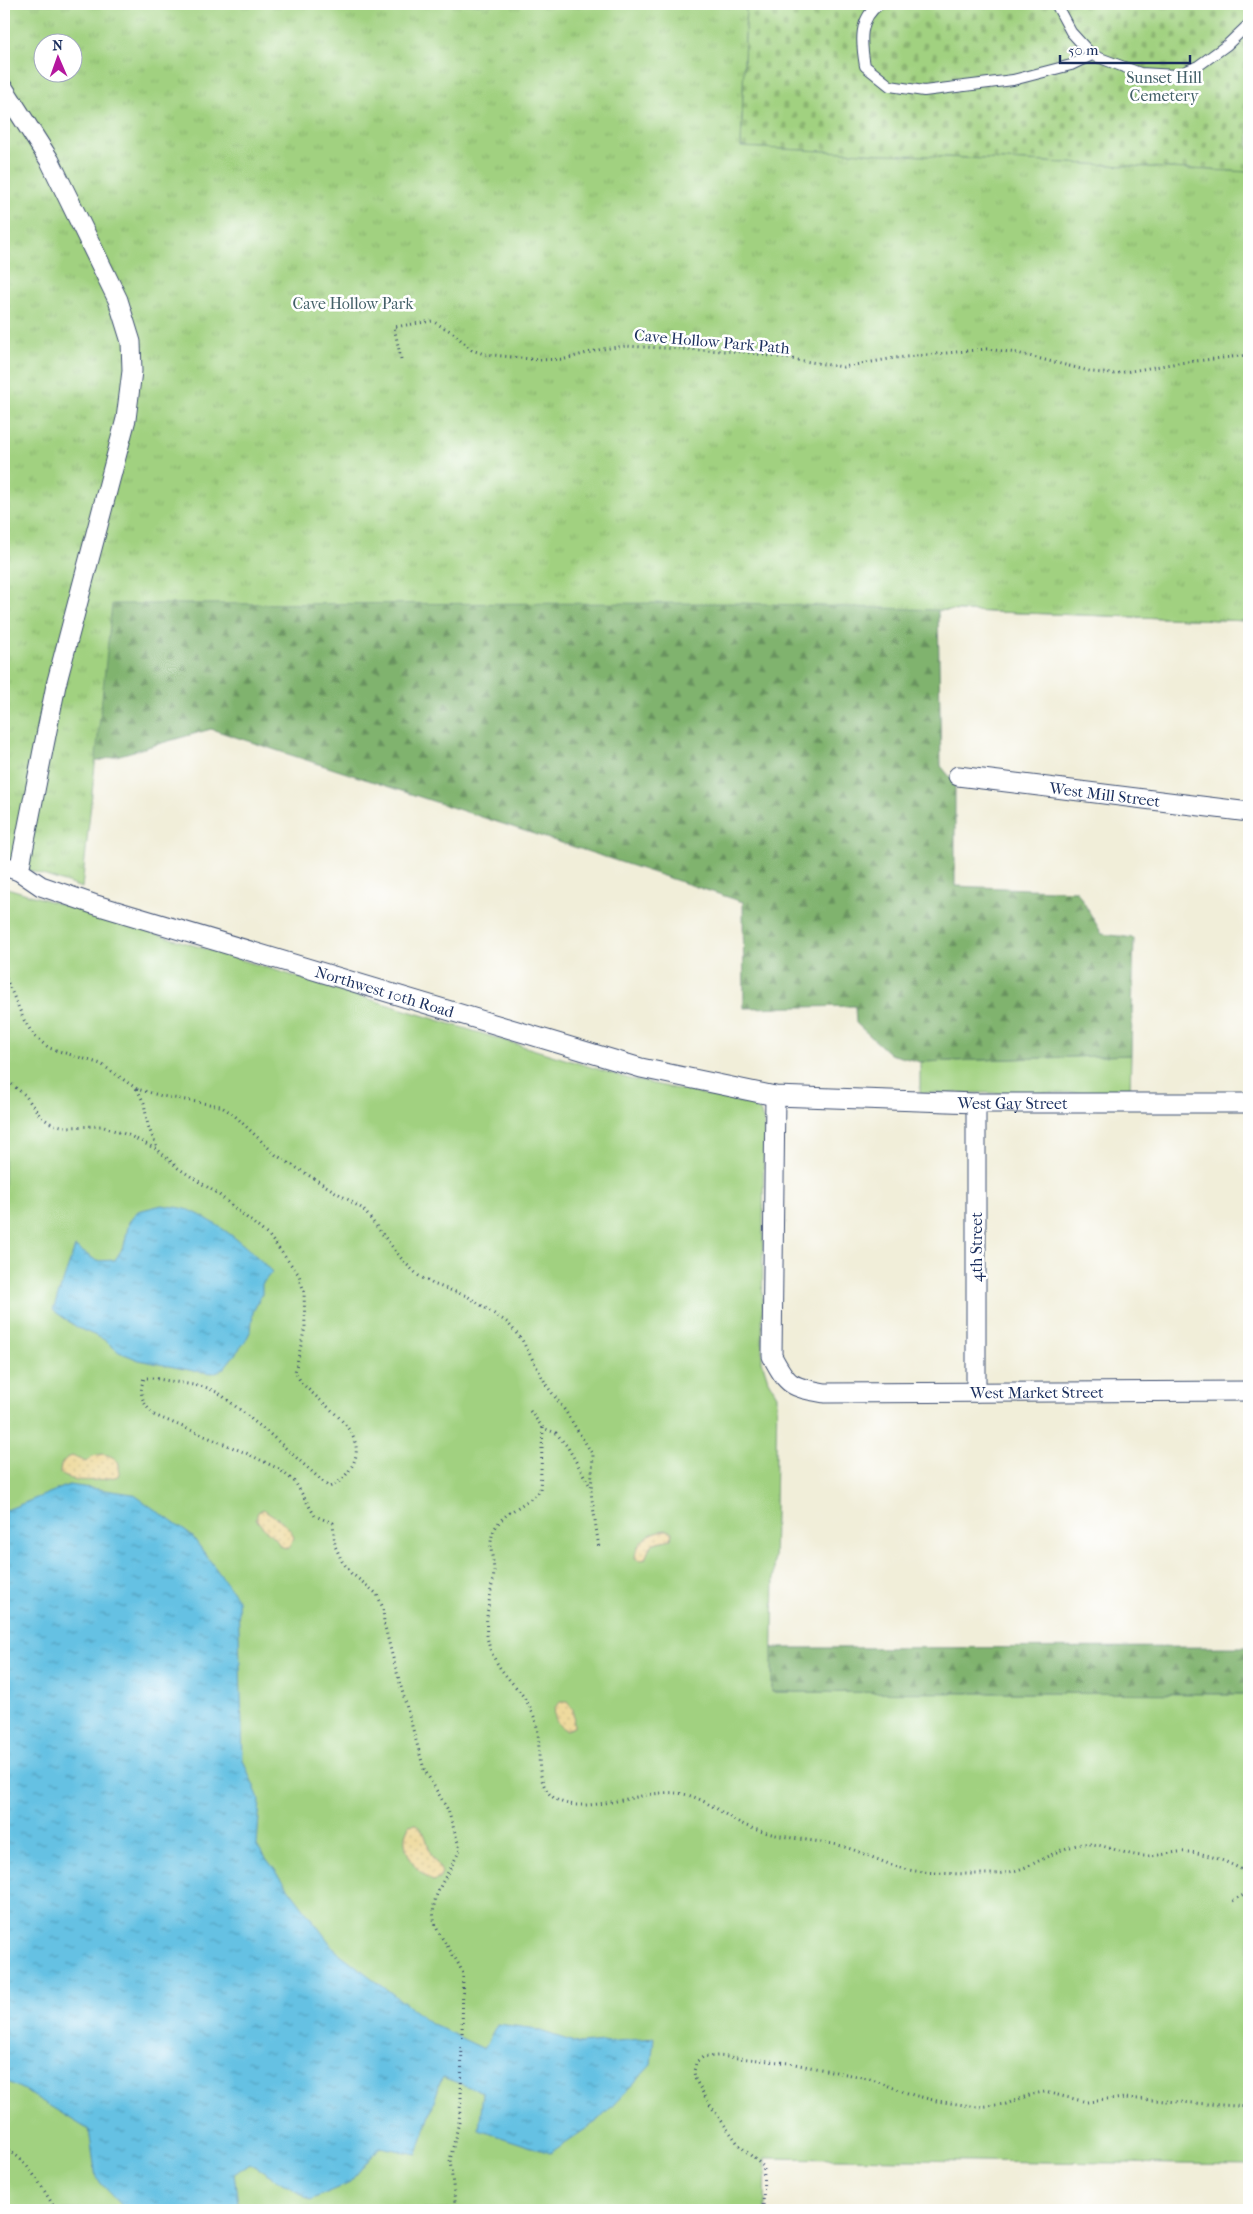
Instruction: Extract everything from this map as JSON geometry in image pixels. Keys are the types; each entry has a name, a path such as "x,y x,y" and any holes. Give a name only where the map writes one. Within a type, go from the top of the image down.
{"street":[{"path":"4,89 50,161 118,300 131,342 132,371 126,419 56,684 12,869"},
{"name":"West Mill Street","path":"958,776 1249,812"},
{"name":"Northwest 10th Road","path":"12,869 41,886 92,904 641,1068 775,1096"},
{"name":"West Gay Street","path":"775,1096 976,1102 1249,1103"},
{"name":"West Market Street","path":"775,1096 772,1356 784,1379 800,1388 825,1393 1249,1391"},
{"name":"4th Street","path":"976,1102 976,1392"}],"lane":[{"path":"880,4 863,24 861,46 865,66 890,86 924,91 1013,80 1071,65 1092,55"},
{"path":"1056,4 1071,32 1092,55 1140,73 1177,75 1198,66 1227,45 1249,24"}],"path":[{"name":"Cave Hollow Park Path","path":"401,359 394,327 432,321 452,332 472,350 484,354 539,360 565,358 602,349 626,346 745,352 843,367 895,358 987,349 1017,353 1094,372 1113,374 1178,363 1249,355"},
{"path":"4,974 24,1020 34,1036 49,1048 101,1064 137,1088 162,1096 220,1106 233,1114 276,1155 363,1209 404,1262 419,1276 432,1284 468,1296 508,1323 522,1340 547,1386 593,1455 591,1487 593,1520 599,1548"},
{"path":"4,1078 25,1095 41,1117 52,1124 66,1127 100,1126 128,1135 158,1150 178,1168 218,1194 270,1237 299,1275 306,1308 305,1327 295,1372 303,1384 333,1410 354,1439 356,1451 354,1464 345,1476 329,1487 271,1435 219,1393 205,1388 144,1378 141,1395 145,1406 154,1415 246,1453 279,1469 295,1482 315,1516 333,1523 335,1546 342,1561 351,1573 377,1594 383,1608 384,1623 391,1651 424,1769 448,1810 460,1849 434,1898 432,1910 434,1922 439,1933 457,1960 463,1974 461,2098 459,2122 450,2160 456,2210"},
{"path":"137,1088 144,1103 148,1126 158,1150"},
{"path":"530,1411 542,1428 556,1434 567,1446 591,1487"},
{"path":"542,1428 540,1491 533,1498 502,1518 490,1539 490,1557 494,1570 485,1632 488,1647 495,1661 526,1698 533,1715 540,1745 540,1774 545,1788 553,1797 570,1803 602,1803 623,1801 663,1792 678,1792 698,1798 750,1828 835,1844 906,1870 1009,1873 1026,1868 1078,1845 1088,1844 1137,1856 1194,1852 1249,1874"},
{"path":"1233,1901 1249,1892"},
{"path":"764,2210 764,2167 739,2145 700,2089 694,2071 696,2062 703,2057 718,2056 746,2059 867,2078 921,2097 971,2106 995,2106 1044,2092 1087,2102 1125,2098 1249,2107"},
{"path":"4,2148 13,2152 27,2167 41,2185 56,2210"}],"green space":[{"name":"Cave Hollow Park","path":"4,4 746,4 741,147 1249,172 1249,621 741,603 112,604 82,888 4,862"},
{"name":"Cave Hollow Park","path":"746,4 741,147 1249,172 1249,621 938,610 941,766 955,783 955,886 1077,891 1102,934 1134,938 1131,1055 920,1062 890,1054 856,1023 855,1006 744,1008 743,902 211,729 95,762 67,738 97,572"},
{"name":"Sunset Hill Cemetery","path":"746,4 1249,4 1249,172 741,147"},
{"path":"4,887 630,1079 749,1104 760,1111 764,1122 762,1361 768,1380 777,1395 772,1692 1249,1694 1249,2165 766,2158 765,2210 4,2210"},
{"path":"1131,1055 1130,1093 920,1093 920,1062"},
{"path":"1249,1647 1249,1694 772,1692 772,1648"}],"sand":[{"path":"103,1454 111,1456 117,1461 119,1464 118,1476 96,1480 79,1480 60,1473 63,1462 69,1457 72,1456 86,1462 92,1456"},
{"path":"263,1509 282,1521 292,1533 294,1538 288,1549 280,1546 256,1518 258,1512"},
{"path":"667,1530 672,1532 671,1539 654,1543 650,1547 645,1559 640,1561 635,1558 638,1547 645,1538"},
{"path":"560,1702 567,1702 573,1709 574,1727 566,1730 556,1721 554,1715 555,1707"},
{"path":"416,1824 423,1831 430,1852 442,1873 439,1879 433,1881 422,1874 409,1856 405,1835 409,1825"}],"water":[{"path":"162,1205 183,1208 200,1215 244,1245 272,1272 262,1284 262,1294 253,1312 251,1330 245,1342 223,1369 213,1373 139,1360 119,1352 103,1339 78,1328 53,1310 75,1247 97,1261 115,1260 124,1246 129,1222 138,1211"},
{"path":"69,1485 133,1494 192,1536 238,1599 243,1760 260,1801 257,1846 335,1950 432,2024 484,2049 497,2024 531,2028 580,2044 654,2038 651,2065 599,2120 550,2153 479,2130 483,2092 442,2077 417,2154 380,2147 348,2184 310,2200 250,2163 234,2174 239,2210 126,2210 96,2178 89,2130 4,2080 4,1511"}]}
